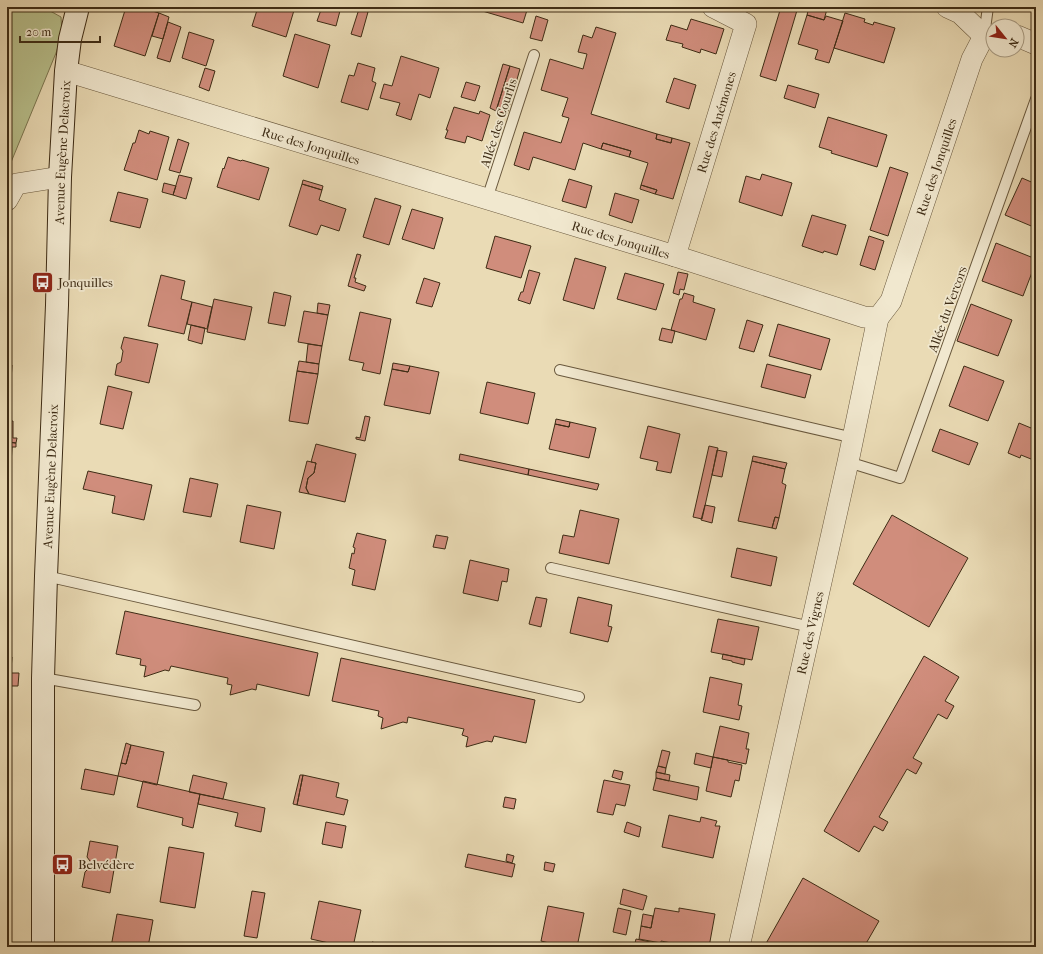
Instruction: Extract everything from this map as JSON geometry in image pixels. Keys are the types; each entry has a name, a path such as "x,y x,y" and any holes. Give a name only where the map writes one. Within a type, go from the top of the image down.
{"main road":[{"name":"Avenue Eugène Delacroix","path":"43,947 43,678 57,305 60,177 66,71 70,39 77,7"}],"street":[{"name":"Rue des Anémones","path":"675,256 746,24 713,7"},
{"path":"947,7 960,13 985,33"},
{"path":"1025,39 1036,44"},
{"name":"Rue des Jonquilles","path":"66,71 675,256 864,318 878,318 891,301 972,59 985,41"},
{"path":"7,200 16,184 60,177"},
{"name":"Rue des Vignes","path":"739,947 854,438 878,318"}],"lane":[{"path":"988,7 988,18"},
{"name":"Allée des Courlis","path":"487,199 534,55"},
{"name":"Allée du Vercors","path":"848,462 900,478 1036,98"},
{"path":"560,370 854,438"},
{"path":"551,568 811,627"},
{"path":"46,576 579,697"},
{"path":"43,678 195,705"}],"green space":[{"path":"7,7 43,7 61,17 62,34 56,53 7,172"}],"building":[{"path":"126,7 139,7 159,13 145,56 114,46"},
{"path":"258,7 295,7 286,37 252,26"},
{"path":"322,7 341,7 336,26 317,21"},
{"path":"480,7 528,7 523,23 479,10"},
{"path":"781,7 798,7 776,81 760,76"},
{"path":"809,7 820,7 827,9 824,20 807,15"},
{"path":"359,9 368,12 361,37 351,34"},
{"path":"159,13 169,17 163,39 152,36"},
{"path":"845,13 865,19 864,22 873,25 874,22 895,28 884,63 834,48"},
{"path":"807,15 824,20 826,16 843,21 829,63 815,59 818,50 798,44"},
{"path":"536,16 548,20 542,41 530,38"},
{"path":"691,19 724,29 716,54 701,49 700,53 682,47 683,44 666,40 671,25 687,30"},
{"path":"168,22 181,27 170,62 157,58"},
{"path":"596,27 616,33 591,114 657,134 656,139 671,143 672,138 690,143 673,199 655,194 657,190 641,185 648,163 629,157 631,151 603,143 601,149 583,143 575,170 533,157 529,170 514,165 524,132 561,143 569,118 562,116 568,98 541,90 550,59 583,69 587,54 578,52 583,35 592,38"},
{"path":"189,32 214,40 206,66 182,58"},
{"path":"295,34 330,45 318,88 283,76"},
{"path":"401,56 439,68 430,98 419,94 411,120 396,115 400,103 380,98 384,84 392,86"},
{"path":"358,63 375,68 372,81 376,83 368,110 341,102 349,75 354,76"},
{"path":"503,64 510,66 496,111 490,108"},
{"path":"510,66 520,69 507,114 496,111"},
{"path":"205,68 215,71 209,91 199,87"},
{"path":"674,78 696,85 689,109 666,102"},
{"path":"466,82 480,86 475,101 461,97"},
{"path":"788,85 819,94 815,108 784,98"},
{"path":"454,107 479,114 480,111 490,115 482,141 467,136 465,143 445,138 448,130 446,130"},
{"path":"828,117 887,135 877,167 831,153 832,151 819,147"},
{"path":"139,130 149,134 150,131 169,137 157,180 124,170"},
{"path":"657,134 672,138 671,143 656,139"},
{"path":"178,139 189,143 180,173 169,170"},
{"path":"603,143 631,151 629,157 601,149"},
{"path":"228,157 269,168 259,200 217,187"},
{"path":"890,167 908,173 888,236 870,230"},
{"path":"762,174 792,183 782,216 739,202 746,176 760,180"},
{"path":"179,175 192,178 186,199 173,195"},
{"path":"1022,178 1036,184 1036,228 1005,215"},
{"path":"569,179 592,186 586,208 562,201"},
{"path":"303,180 323,186 322,190 302,184"},
{"path":"164,183 176,186 173,195 162,192"},
{"path":"302,184 322,190 319,200 346,209 339,231 321,225 317,235 289,226"},
{"path":"641,185 657,190 655,194 640,189"},
{"path":"118,192 148,199 140,228 110,221"},
{"path":"615,193 639,200 632,223 609,215"},
{"path":"375,198 401,206 389,245 363,237"},
{"path":"412,209 443,218 434,249 402,239"},
{"path":"812,215 846,225 837,255 824,251 823,253 802,246"},
{"path":"495,236 531,246 521,278 486,268"},
{"path":"869,236 884,241 875,270 860,265"},
{"path":"996,243 1036,259 1023,296 982,281"},
{"path":"357,254 361,255 354,278 356,278 355,282 366,286 364,291 348,286"},
{"path":"575,258 606,267 594,309 563,300"},
{"path":"529,270 540,273 530,304 518,300 521,292 523,292"},
{"path":"678,272 688,274 684,290 680,289 679,295 673,293"},
{"path":"625,273 664,284 656,310 617,299"},
{"path":"161,275 185,281 181,299 192,302 184,334 148,326"},
{"path":"424,278 440,283 432,307 416,303"},
{"path":"274,292 291,296 285,326 268,323"},
{"path":"684,293 694,296 693,302 715,309 706,340 671,330 680,299 682,299"},
{"path":"214,299 252,307 245,340 207,332"},
{"path":"192,302 212,307 207,329 187,324"},
{"path":"318,303 330,305 328,315 317,313"},
{"path":"971,304 1012,320 998,356 957,341"},
{"path":"304,311 328,315 322,346 298,342"},
{"path":"360,312 391,319 380,374 362,370 364,363 349,360"},
{"path":"747,320 763,325 754,352 739,348"},
{"path":"778,324 830,339 821,370 769,356"},
{"path":"191,325 205,328 202,344 188,340"},
{"path":"662,328 675,331 672,343 659,340"},
{"path":"124,337 158,344 149,383 115,375 117,364 121,362 123,351 121,348"},
{"path":"308,344 322,346 319,364 306,362"},
{"path":"299,361 319,364 318,374 297,371"},
{"path":"393,363 410,366 408,372 392,369"},
{"path":"767,364 811,375 805,398 761,387"},
{"path":"7,365 12,365 11,381 7,381"},
{"path":"410,366 439,372 430,414 384,405 392,369 408,372"},
{"path":"964,366 1004,381 988,421 949,406"},
{"path":"297,371 318,374 308,424 289,421"},
{"path":"487,382 535,393 528,424 480,413"},
{"path":"108,386 132,392 123,429 100,424"},
{"path":"365,416 370,417 365,441 356,439 356,437 360,438"},
{"path":"556,419 570,422 569,427 555,424"},
{"path":"7,421 13,421 13,438 17,438 16,443 7,442"},
{"path":"570,422 596,428 589,458 549,449 555,424 569,427"},
{"path":"1019,423 1031,428 1033,424 1036,425 1036,461 1021,455 1020,458 1008,453"},
{"path":"648,426 680,434 671,473 656,470 658,462 640,458"},
{"path":"940,429 978,443 969,465 932,451"},
{"path":"7,442 16,443 16,447 12,447 11,465 7,464"},
{"path":"316,444 356,454 345,502 309,494 306,488 308,478 314,473 316,463 311,462"},
{"path":"709,446 718,448 702,519 693,517"},
{"path":"717,450 727,452 722,477 712,475"},
{"path":"460,454 529,469 528,475 459,460"},
{"path":"753,456 787,463 785,469 752,461"},
{"path":"307,461 316,463 314,473 308,478 306,488 309,494 299,492"},
{"path":"752,461 785,469 782,483 786,485 779,518 775,517 772,528 738,521"},
{"path":"529,469 599,484 597,490 528,475"},
{"path":"88,471 152,485 144,520 112,513 115,496 83,489"},
{"path":"190,478 218,484 211,517 183,512"},
{"path":"247,505 281,512 274,549 240,542"},
{"path":"705,505 715,507 712,523 701,520"},
{"path":"580,510 619,519 609,564 559,553 563,535 574,537"},
{"path":"892,515 968,558 929,627 853,584"},
{"path":"775,517 779,518 776,529 772,528"},
{"path":"357,533 386,540 375,590 352,585 355,570 349,568 352,553 354,554 355,548 353,547"},
{"path":"436,535 448,537 445,549 433,547"},
{"path":"737,548 777,557 771,586 731,577"},
{"path":"470,560 509,569 507,582 502,581 498,601 463,593"},
{"path":"536,597 547,599 541,627 529,624"},
{"path":"578,597 612,605 608,626 612,627 608,642 570,633"},
{"path":"125,611 318,653 309,696 257,684 256,690 252,689 230,695 232,685 227,684 228,678 171,666 169,671 165,670 144,677 146,666 140,665 141,659 116,654"},
{"path":"718,619 759,627 752,660 711,652"},
{"path":"7,639 11,639 11,670 7,670"},
{"path":"723,654 745,659 744,665 722,659"},
{"path":"924,656 959,677 945,701 954,706 947,719 938,714 913,758 922,763 916,774 907,769 879,817 888,822 883,831 874,826 859,852 824,831"},
{"path":"341,658 535,700 526,743 494,736 492,742 487,741 466,747 468,737 462,735 464,729 408,717 407,723 403,722 381,729 383,718 378,716 379,711 332,701"},
{"path":"7,673 19,673 18,686 11,686 11,700 7,700"},
{"path":"710,677 742,684 738,705 742,706 739,720 703,712"},
{"path":"720,726 749,733 746,749 749,749 746,764 713,757"},
{"path":"126,743 131,745 126,764 121,763"},
{"path":"131,745 164,752 157,785 118,776 121,763 126,764"},
{"path":"662,750 670,752 666,768 658,766"},
{"path":"696,753 713,757 711,768 694,764"},
{"path":"713,757 742,765 739,781 735,780 731,797 706,791"},
{"path":"658,766 666,768 665,774 656,772"},
{"path":"85,769 118,776 114,795 81,789"},
{"path":"614,770 623,772 621,780 612,777"},
{"path":"656,772 670,775 669,781 656,778"},
{"path":"193,775 227,783 223,799 189,792"},
{"path":"300,775 303,775 297,805 293,804"},
{"path":"303,775 339,783 336,797 348,800 344,815 297,805"},
{"path":"656,778 699,787 697,800 653,790"},
{"path":"604,780 630,785 625,806 616,804 613,815 597,812"},
{"path":"143,781 200,794 193,828 182,825 183,818 137,807"},
{"path":"200,794 265,808 261,832 235,826 238,813 198,804"},
{"path":"505,797 516,799 514,809 503,807"},
{"path":"669,815 700,822 701,817 717,821 715,826 720,826 713,858 662,847"},
{"path":"326,822 346,826 342,848 322,844"},
{"path":"627,822 641,827 639,837 624,832"},
{"path":"90,841 118,846 110,893 82,887 85,872 88,869 90,861 87,857"},
{"path":"169,847 204,853 195,908 160,902"},
{"path":"468,854 515,864 512,877 465,867"},
{"path":"507,854 514,856 512,863 506,861"},
{"path":"545,862 555,864 553,872 544,870"},
{"path":"803,878 879,921 864,947 764,947"},
{"path":"623,889 647,896 643,910 620,904"},
{"path":"252,891 265,893 257,938 244,936"},
{"path":"319,901 361,910 353,947 311,939"},
{"path":"548,906 584,913 577,947 552,947 553,944 541,941"},
{"path":"618,908 631,911 626,935 613,932"},
{"path":"655,908 679,912 679,908 715,914 709,947 692,947 661,941 661,943 639,939 641,926 651,928"},
{"path":"117,914 153,920 148,947 111,947"},
{"path":"643,914 653,916 651,928 641,926"},
{"path":"636,939 655,943 655,947 634,947"},
{"path":"372,942 392,947 371,947"}],"place":[{"name":"Jonquilles","path":"43,282"},
{"name":"Belvédère","path":"63,864"}]}
